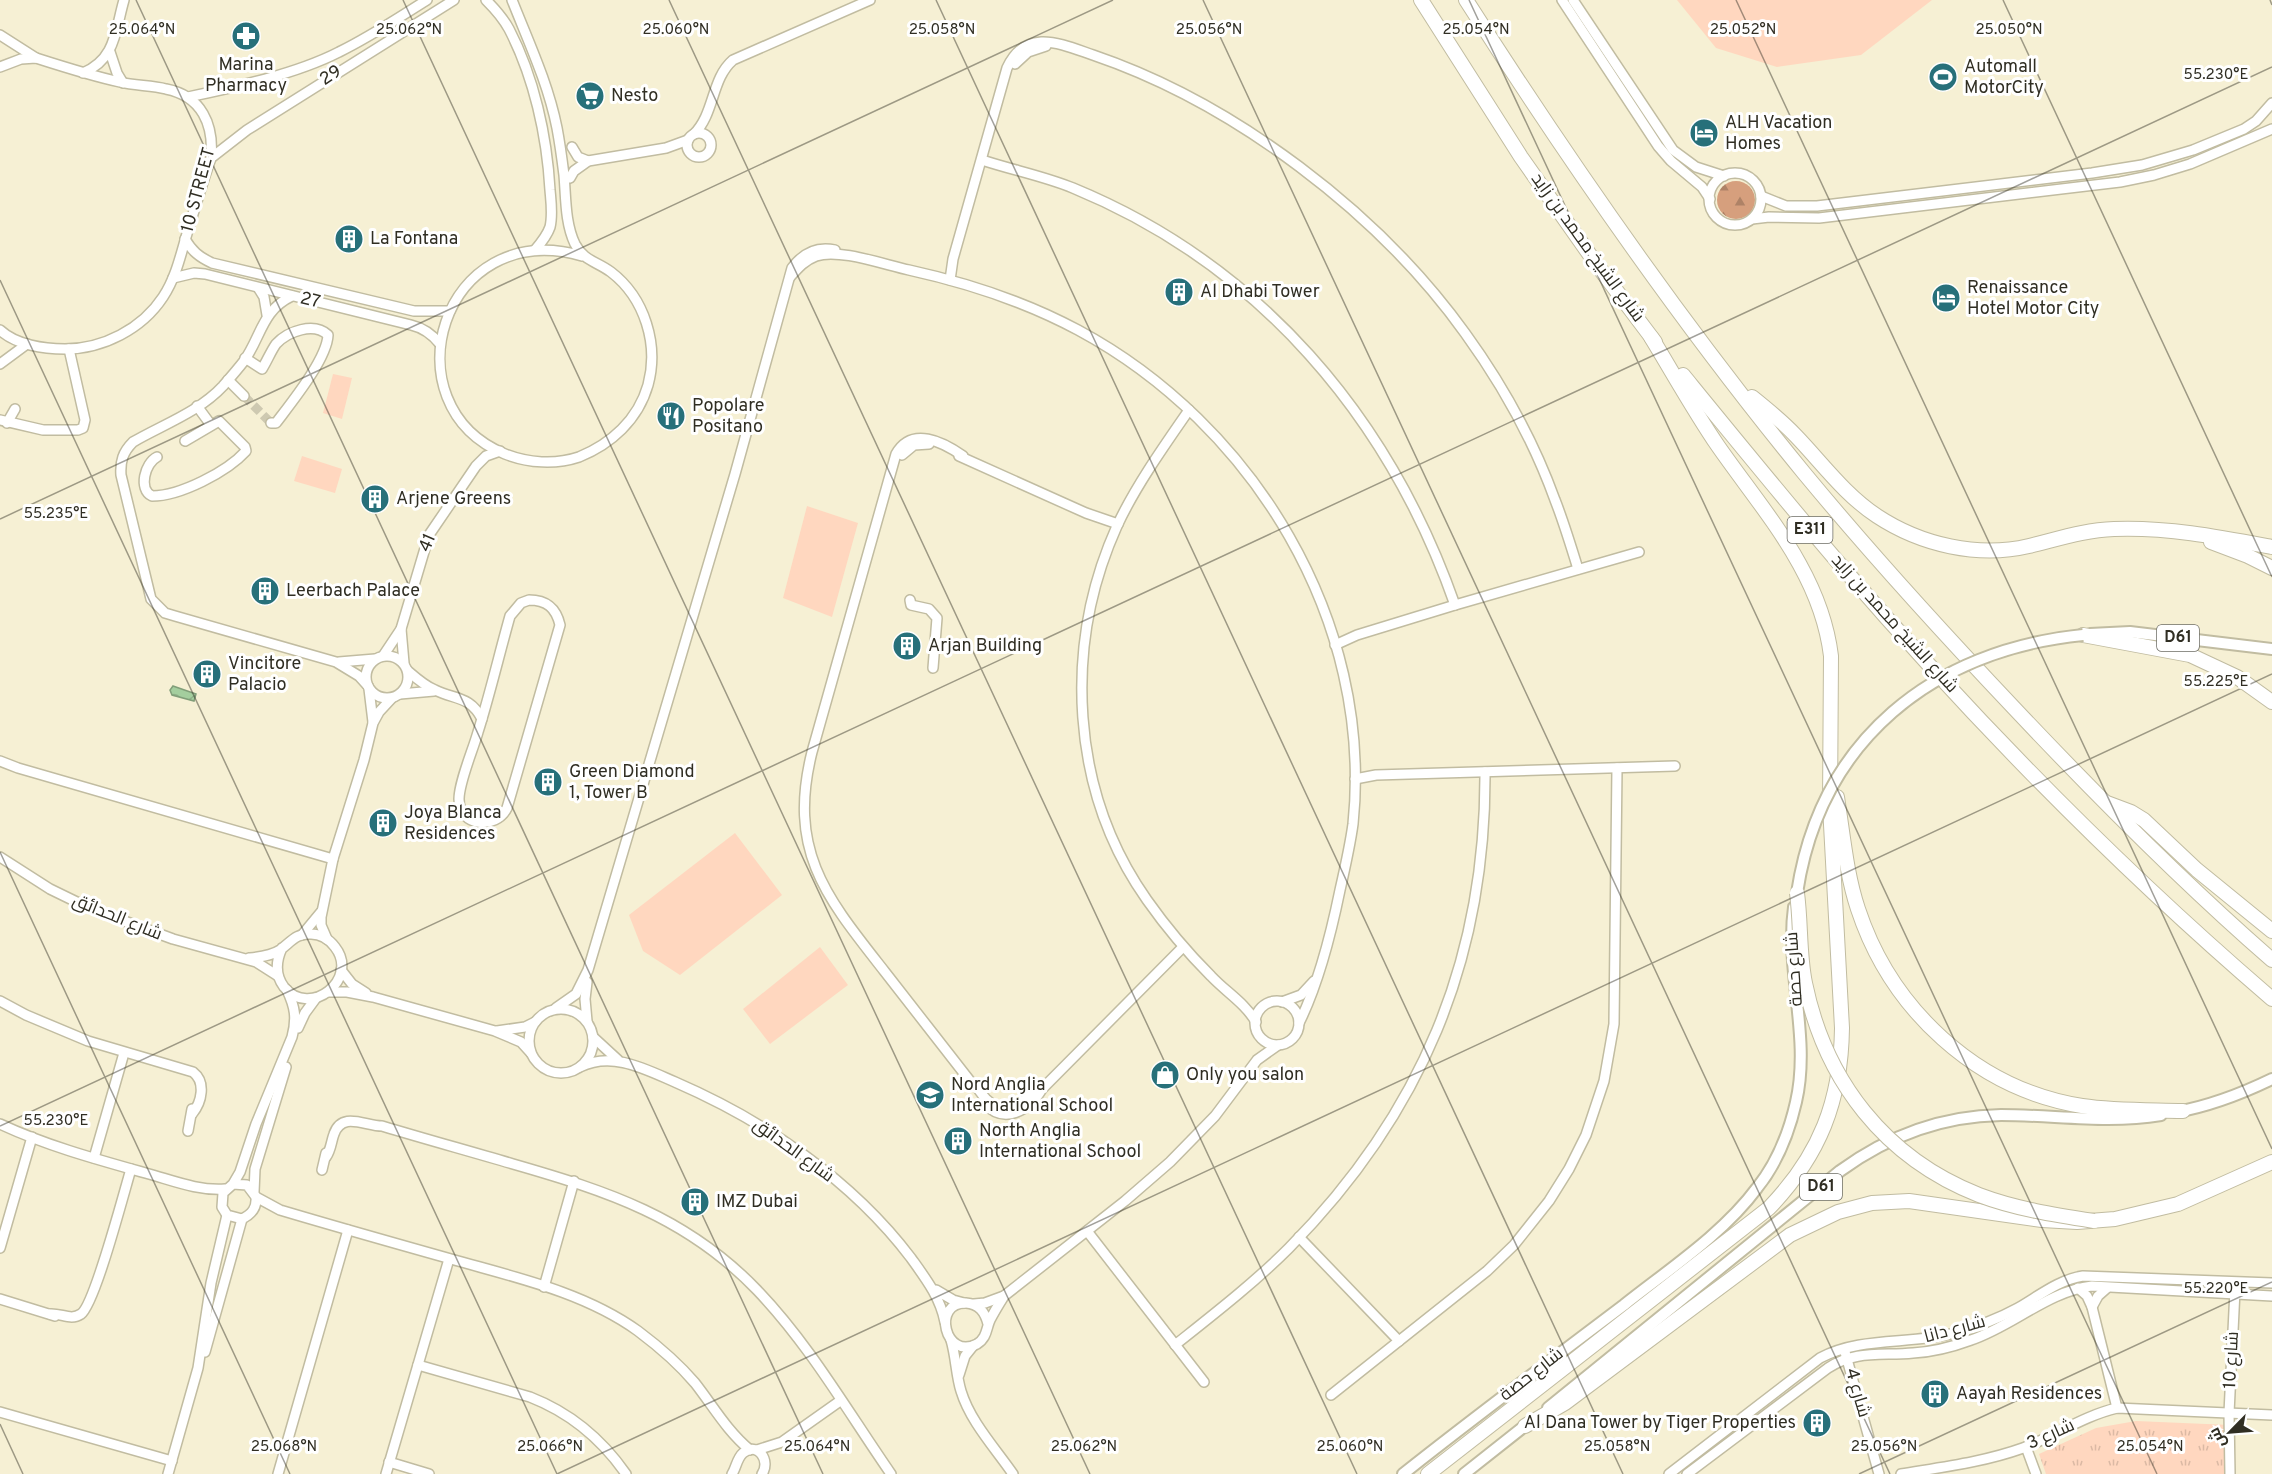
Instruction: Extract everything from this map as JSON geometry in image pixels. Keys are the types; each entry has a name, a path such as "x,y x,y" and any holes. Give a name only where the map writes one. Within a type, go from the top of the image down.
{"highway":[{"name":"شارع الشيخ محمد بن زايد","path":"1421,0 1521,157 1651,337 1836,560 1978,717 2161,900 2272,999"},
{"name":"شارع الشيخ محمد بن زايد","path":"1466,0 1595,195 1730,378 1867,548 2101,801 2272,960"},
{"path":"1428,1474 1752,1223 1785,1191 1812,1154 1832,1108 1842,1055 1842,1028 1830,814 1832,656 1827,626 1812,584 1795,553 1710,433 1651,337"},
{"path":"1730,378 1787,426 1861,504 1893,526 1930,541 1949,546 1988,550 2027,546 2094,531 2130,529 2194,532 2272,547"},
{"path":"2167,531 2228,548 2269,566"},
{"path":"2083,635 2190,655 2237,677 2272,702"},
{"path":"1831,762 1852,888 1867,935 1891,981 1917,1014 1935,1032 1954,1049 1982,1068 2022,1088 2049,1098 2083,1106 2182,1111"},
{"path":"2101,801 2131,812 2144,820 2197,870 2272,931"},
{"path":"1797,893 1804,981 1816,1028 1835,1071 1848,1092 1880,1129 1929,1169 1979,1195 2025,1209 2094,1221"},
{"path":"1525,1426 1565,1403 1790,1235 1838,1212 1890,1201 1924,1202 2042,1220 2094,1221 2137,1215 2178,1204 2272,1162"}],"main road":[{"name":"شارع حصة","path":"1403,1474 1679,1262 1748,1200 1769,1171 1785,1140 1798,1089 1801,1058 1792,954 1792,923 1801,865 1809,838 1824,803 1847,763 1882,721 1926,687 1975,660 2028,643 2106,632 2130,632 2272,649"},
{"name":"شارع حصة","path":"1464,1474 1840,1171 1860,1156 1889,1140 1928,1125 1977,1116 2113,1120 2182,1111 2233,1096 2272,1079"}],"street":[{"path":"83,73 94,68 110,52 124,0"},
{"name":"29","path":"188,97 320,61 355,44 427,0"},
{"name":"29","path":"211,158 247,130 454,0"},
{"path":"486,0 499,14 510,32 532,89 543,135 552,214 550,228 535,250"},
{"path":"512,0 549,96 562,159 570,230 582,256"},
{"path":"691,154 687,147 691,137 706,119 721,73 733,60 870,0"},
{"path":"1562,0 1659,146 1671,161 1702,187 1710,199 1713,212 1724,222 1738,225 1752,219 1769,217 1819,218 2120,182 2154,175 2197,161 2272,129"},
{"path":"1573,0 1673,150 1696,167 1724,176"},
{"path":"0,35 36,58 123,83 165,88 188,97"},
{"path":"947,279 1004,81 1014,65 1028,52 1045,46 1064,45 1106,59 1176,88 1241,127 1303,169 1389,246 1464,331 1495,379 1523,429 1551,490 1578,569"},
{"path":"110,52 123,83"},
{"path":"0,67 21,59 36,58"},
{"name":"10 STREET","path":"0,330 27,344 69,349 86,347 109,341 129,330 155,307 174,278 211,158 213,141 209,124 201,109 188,97"},
{"path":"1761,196 1786,206 1817,206 2132,167 2193,150 2244,129 2256,121 2272,103"},
{"path":"666,148 697,157 704,156 710,147 706,119"},
{"path":"570,178 580,165 588,161 666,148 701,134 709,140"},
{"path":"572,147 578,157 588,161"},
{"path":"982,160 1071,188 1125,213 1188,248 1270,313 1329,377 1365,424 1422,525 1455,605"},
{"path":"1710,199 1715,183 1724,176 1737,173 1749,177 1759,189 1761,196 1760,205 1752,219"},
{"name":"27","path":"185,239 196,254 212,263 267,274 414,311 450,311"},
{"path":"551,249 582,256 598,263 625,285 643,314 650,338 652,363 643,399 628,422 609,441 594,451 575,458 541,462 520,459 500,452 479,438 456,412 442,380 440,344 450,311 463,290 480,272 508,256 551,249"},
{"path":"495,1031 525,1027 535,1022 546,1012 576,994 588,970 616,883 790,277 806,261 826,254 847,256 947,279 1020,303 1079,330 1140,369 1191,413 1234,456 1280,520 1316,590 1335,642 1350,715 1355,776 1353,823 1346,867 1331,931 1312,994 1295,1037 1262,1056 1225,1104 1192,1141 1141,1188 1004,1296 950,1311 945,1322"},
{"name":"27","path":"174,278 183,274 205,274 422,328 432,334 440,344"},
{"path":"260,289 267,315"},
{"path":"292,296 282,301 267,315 245,358 221,388 163,427 133,442 122,457 122,475 151,599 165,613 336,662 349,663 379,657 394,657 436,691 466,700 474,700 489,693"},
{"path":"245,358 262,369 277,344 286,336 309,328 323,331 328,335 308,380 276,423 271,423"},
{"path":"0,364 27,344"},
{"path":"15,410 4,421 32,429 54,431 78,430 84,426 85,420 69,349"},
{"path":"228,380 244,396"},
{"path":"197,406 211,425"},
{"path":"1191,413 1172,435 1116,528 1097,579 1085,636 1082,702 1085,743 1099,801 1121,855 1145,897 1183,946 1246,1008 1256,1022 1260,1036 1253,1065"},
{"path":"157,457 150,462 146,470 144,488 152,496 190,486 220,471 246,449 222,422 218,421 185,441"},
{"name":"41","path":"476,466 479,438"},
{"path":"1116,528 963,456 931,444 914,445 905,451 898,460 888,487 810,758 805,790 805,820 813,860 828,896 987,1106 1002,1114 1014,1114 1024,1109 1183,946"},
{"name":"41","path":"401,629 427,541 452,499 476,466 486,456 500,452"},
{"path":"1335,642 1639,552"},
{"path":"530,600 547,603 558,616 560,625 507,808 500,818 485,824 476,822 463,813 459,797 482,719 510,616 514,609 530,600"},
{"path":"910,600 911,605 929,609 937,618 933,668"},
{"path":"373,723 367,671 401,629"},
{"path":"287,990 302,998 316,998 329,992 337,983 341,970 340,956 327,939 321,926 322,909 333,860 373,723 379,712 407,684 401,629"},
{"path":"336,662 359,676 379,697 436,691"},
{"path":"466,700 478,711 482,719"},
{"path":"0,761 333,860"},
{"path":"1355,776 1675,766"},
{"path":"1331,1395 1487,1271 1523,1235 1559,1185 1578,1152 1593,1117 1608,1062 1616,1005 1617,768"},
{"path":"1175,1345 1257,1278 1299,1237 1354,1172 1409,1091 1441,1021 1461,964 1475,901 1483,836 1485,771"},
{"name":"شارع الحدائق","path":"0,857 50,889 109,917 173,939 262,964 278,976"},
{"path":"221,1202 243,1166 256,1124 281,1065 295,1024 295,1011 287,990 278,976 278,957 282,948 302,934 322,909"},
{"path":"302,934 315,934 327,939"},
{"path":"243,958 264,956 282,948"},
{"path":"341,970 352,984 373,997"},
{"path":"588,970 585,999 587,1021 593,1037 620,1061"},
{"path":"1234,997 1246,1002 1266,1005 1282,1002 1301,995 1311,986 1317,973"},
{"path":"329,992 347,992 373,997 495,1031 521,1042 543,1067 555,1072 568,1072 595,1061 620,1061"},
{"path":"252,1213 255,1208 255,1169 300,1024 316,998"},
{"path":"0,1001 54,1028 124,1053 189,1070 199,1077 201,1089 188,1131"},
{"path":"1282,1002 1295,1011 1299,1023"},
{"path":"1256,1022 1259,1012 1266,1005"},
{"path":"556,1008 575,1011 587,1021"},
{"path":"531,1053 529,1034 535,1022"},
{"path":"1260,1036 1268,1043 1278,1045"},
{"path":"580,1067 589,1057 593,1037"},
{"path":"94,1158 124,1053"},
{"name":"شارع الحدائق","path":"620,1061 698,1092 763,1127 794,1148 823,1170 878,1220 903,1247 932,1287"},
{"path":"322,1170 336,1130 345,1122 352,1120 382,1126 574,1181 642,1207 674,1224 722,1257 755,1288 784,1321 891,1474"},
{"path":"0,1124 94,1158 200,1189 221,1202 227,1215 211,1283 198,1368"},
{"path":"0,1248 32,1137"},
{"path":"0,1299 50,1314 73,1317 81,1314 87,1308 96,1286 131,1169"},
{"path":"544,1287 574,1181"},
{"path":"200,1189 243,1183 255,1194 280,1210 544,1287 615,1316 650,1340 693,1381 727,1428 753,1450 764,1456 765,1470"},
{"path":"168,1474 198,1368 210,1337 242,1219 252,1213 280,1210"},
{"path":"227,1215 242,1219"},
{"path":"278,1474 348,1230"},
{"path":"1087,1231 1204,1382"},
{"path":"1299,1237 1399,1341"},
{"path":"386,1474 448,1258"},
{"name":"شارع دانا","path":"1669,1474 1820,1358 1844,1347 1908,1342 1953,1334 1997,1318 2056,1284 2083,1276 2272,1283"},
{"name":"شارع 10","path":"2230,1474 2229,1413 2236,1281"},
{"path":"932,1287 947,1297 981,1309 988,1324"},
{"path":"932,1287 940,1304 946,1332 951,1340 957,1345 972,1346"},
{"path":"2078,1288 2092,1307 2117,1408"},
{"name":"شارع دانا","path":"1688,1474 1828,1368 1846,1358 1915,1353 1971,1340 1998,1329 2065,1292 2078,1288 2272,1296"},
{"path":"2092,1307 2098,1296 2107,1288"},
{"path":"958,1380 965,1356 972,1346 985,1336 988,1324 1004,1296"},
{"path":"951,1340 958,1380 970,1412 1013,1474"},
{"name":"شارع 4","path":"1844,1347 1880,1474"},
{"path":"418,1365 547,1404 593,1434 626,1474"},
{"path":"732,1474 743,1453 782,1442 840,1401"},
{"name":"شارع 3","path":"1901,1474 1985,1460 2026,1447 2083,1420 2117,1408 2272,1415"},
{"path":"0,1412 172,1461"},
{"path":"727,1428 742,1474"},
{"path":"765,1470 782,1442"},
{"path":"2026,1447 2036,1474"},
{"path":"389,1462 429,1474"}],"green space":[{"path":"1677,0 1932,0 1861,55 1777,67 1716,48"},
{"path":"1736,181 1750,186 1755,200 1750,214 1736,219 1722,214 1717,200 1722,186"},
{"path":"333,374 352,378 342,419 323,413"},
{"path":"302,456 342,469 335,493 294,481"},
{"path":"807,506 858,523 832,617 783,598"},
{"path":"735,833 782,895 680,975 643,951 629,915"},
{"path":"820,947 848,985 770,1044 743,1009"},
{"path":"2136,1421 2230,1425 2230,1474 2046,1474 2039,1454 2096,1428"}],"water":[{"path":"173,686 196,694 194,701 172,695 170,690"}],"tunnel":[{"path":"244,396 271,423"}],"place":[{"name":"Marina Pharmacy","path":"246,36"},
{"name":"Automall MotorCity","path":"1943,77"},
{"name":"Nesto","path":"590,96"},
{"name":"ALH Vacation Homes","path":"1704,133"},
{"name":"La Fontana","path":"349,239"},
{"name":"Al Dhabi Tower","path":"1179,292"},
{"name":"Renaissance Hotel Motor City","path":"1946,298"},
{"name":"Popolare Positano","path":"671,416"},
{"name":"Arjene Greens","path":"375,499"},
{"name":"Leerbach Palace","path":"265,591"},
{"name":"Arjan Building","path":"907,646"},
{"name":"Vincitore Palacio","path":"207,674"},
{"name":"Green Diamond 1, Tower B","path":"548,782"},
{"name":"Joya Blanca Residences","path":"383,823"},
{"name":"Only you salon","path":"1165,1075"},
{"name":"Nord Anglia International School","path":"930,1095"},
{"name":"North Anglia International School","path":"958,1141"},
{"name":"IMZ Dubai","path":"695,1202"},
{"name":"Aayah Residences","path":"1935,1394"},
{"name":"Al Dana Tower by Tiger Properties","path":"1817,1423"}]}
